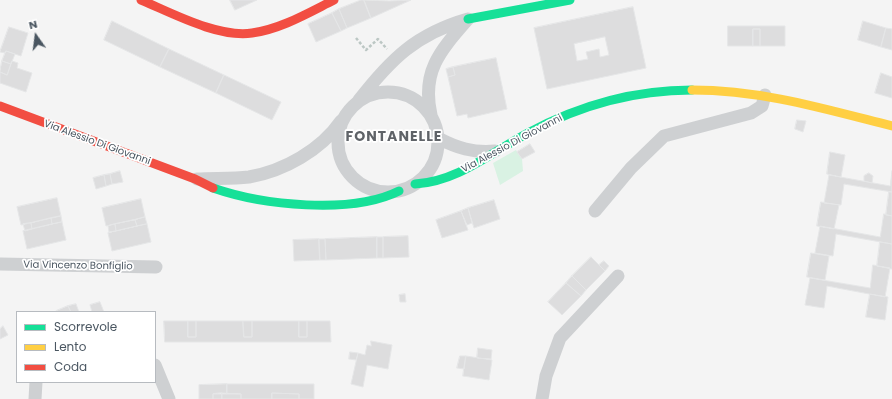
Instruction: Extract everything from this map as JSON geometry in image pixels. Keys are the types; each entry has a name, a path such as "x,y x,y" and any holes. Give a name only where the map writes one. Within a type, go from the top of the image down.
{"street":[{"path":"141,0 212,28 240,34 257,32 278,25 334,0"},
{"path":"351,109 396,58 409,46 441,28 468,19 570,0"},
{"path":"430,115 428,104 430,80 435,60 446,43 468,19"},
{"name":"Via Alessio Di Giovanni","path":"415,184 426,184 438,181 469,168 496,151 562,116 596,105 642,94 689,89 765,95 892,126"},
{"name":"Via Alessio Di Giovanni","path":"0,106 195,180 212,189 291,204 348,203 393,194 415,184 432,167 435,159 438,138 430,115 424,107 411,97 398,93 386,92 370,96 351,109 335,131 319,144 295,160 269,172 248,177 195,180"},
{"path":"595,210 631,168 664,136 751,113 762,106 765,95"},
{"name":"Via Alessio Di Giovanni","path":"351,109 340,129 338,143 342,160 348,171 360,183 369,188 386,192 399,191"},
{"path":"438,138 465,150 475,152 496,151"},
{"name":"Via Vincenzo Bonfiglio","path":"0,264 156,267"},
{"path":"542,399 546,376 560,338 618,276"},
{"path":"156,367 169,399"},
{"path":"35,399 36,383"}],"path":[{"path":"356,38 366,50 378,39 396,58"}],"green space":[{"path":"516,150 522,159 523,171 500,185 493,163"}],"building":[{"path":"230,0 257,0 235,10"},
{"path":"364,0 371,18 347,28 339,9"},
{"path":"364,0 389,1 411,0 371,18"},
{"path":"633,7 646,68 547,89 534,28","holes":["605,37 609,55 600,57 599,49 586,52 588,59 577,61 574,44"]},
{"path":"339,9 347,28 341,31 332,13"},
{"path":"332,13 341,31 316,42 308,24"},
{"path":"112,21 169,49 160,67 104,40"},
{"path":"863,21 886,28 881,47 858,40"},
{"path":"728,26 785,26 785,46 760,46 760,29 753,29 753,46 728,46"},
{"path":"9,27 28,33 21,56 6,51 5,53 0,52"},
{"path":"886,28 892,29 892,50 881,47"},
{"path":"753,29 760,29 760,46 753,46"},
{"path":"169,49 224,75 216,93 160,67"},
{"path":"6,51 15,54 11,64 2,61"},
{"path":"496,58 507,109 468,118 467,114 457,116 448,77 455,75 453,67"},
{"path":"2,61 11,64 7,75 0,72"},
{"path":"12,61 18,63 17,68 32,73 26,92 0,83 0,72 7,75"},
{"path":"453,67 455,75 448,77 446,69"},
{"path":"881,73 892,77 892,98 875,93"},
{"path":"224,75 281,102 272,120 216,93"},
{"path":"797,120 806,121 803,132 795,129"},
{"path":"530,144 535,152 522,159 517,152"},
{"path":"830,152 845,155 841,177 827,174"},
{"path":"120,171 123,182 112,184 110,174"},
{"path":"892,171 892,192 844,184 841,205 824,203 829,175 890,186"},
{"path":"869,173 873,176 872,183 864,181 864,176"},
{"path":"110,174 112,184 106,186 104,175"},
{"path":"104,175 106,186 96,189 93,178"},
{"path":"889,192 892,192 892,216 886,215"},
{"path":"57,198 61,216 21,225 17,207"},
{"path":"141,199 145,217 106,226 102,208"},
{"path":"494,200 500,219 474,228 468,208"},
{"path":"821,202 839,205 834,229 817,226"},
{"path":"468,208 472,223 467,225 461,211"},
{"path":"461,211 468,230 442,238 436,220"},
{"path":"884,214 892,216 892,244 836,234 833,256 815,253 820,226 880,237"},
{"path":"61,216 62,222 52,224 51,218"},
{"path":"145,217 147,224 137,226 135,220"},
{"path":"51,218 52,224 32,229 31,223"},
{"path":"135,220 137,226 116,231 115,224"},
{"path":"62,222 66,240 27,249 23,231"},
{"path":"31,223 32,229 25,231 23,224"},
{"path":"115,224 116,231 109,232 108,226"},
{"path":"147,224 151,242 112,251 108,233"},
{"path":"408,236 409,257 383,258 383,237"},
{"path":"377,237 377,258 326,260 325,239"},
{"path":"377,237 383,237 383,258 377,258"},
{"path":"319,239 320,260 294,261 293,240"},
{"path":"319,239 325,239 326,260 320,260"},
{"path":"880,242 892,244 892,269 877,266"},
{"path":"811,253 829,256 825,280 807,277"},
{"path":"591,257 605,271 586,290 572,276"},
{"path":"604,261 609,266 605,271 599,265"},
{"path":"873,265 890,268 885,297 827,286 824,308 805,305 810,278 870,288"},
{"path":"572,276 586,290 581,296 566,283"},
{"path":"566,283 581,296 562,315 548,302"},
{"path":"405,294 406,302 400,302 399,295"},
{"path":"870,294 888,297 885,320 866,317"},
{"path":"100,302 104,311 92,311 90,305"},
{"path":"76,304 79,311 70,311 68,306"},
{"path":"68,306 70,311 56,311"},
{"path":"164,321 188,321 188,337 196,337 196,321 243,321 244,337 252,337 252,321 299,321 299,337 307,337 307,321 330,321 331,342 165,342"},
{"path":"188,321 196,321 196,337 188,337"},
{"path":"243,321 252,321 252,337 244,337"},
{"path":"299,321 307,321 307,337 299,337"},
{"path":"3,326 8,335 0,339 0,329"},
{"path":"371,341 392,345 388,369 367,365 363,387 351,384 358,353 365,355 367,345 371,346"},
{"path":"478,348 492,350 491,359 477,358"},
{"path":"350,352 358,353 356,360 349,359"},
{"path":"460,356 466,356 464,369 457,368"},
{"path":"466,356 492,360 489,380 463,376"},
{"path":"227,384 227,394 213,394 213,399 199,399 199,385"},
{"path":"227,384 314,384 314,399 299,399 299,394 272,393 272,399 241,399 241,394 227,394"},
{"path":"222,393 222,399 213,399 213,394"},
{"path":"222,393 241,394 241,399 222,399"},
{"path":"272,393 299,394 299,399 272,399"}],"traffic: fast":[{"path":"468,19 570,0"},
{"path":"415,184 430,182 460,172 547,123 607,101 649,93 692,90"},
{"path":"213,188 256,199 306,205 357,203 379,198 399,191"}],"traffic: slow":[{"path":"692,90 743,93 768,97 818,107 892,126"}],"traffic: jam":[{"path":"141,0 195,23 225,32 239,34 252,33 273,28 294,20 334,0"},
{"path":"0,106 195,179 213,188"}],"district":[{"name":"FONTANELLE","path":"394,137"}]}
